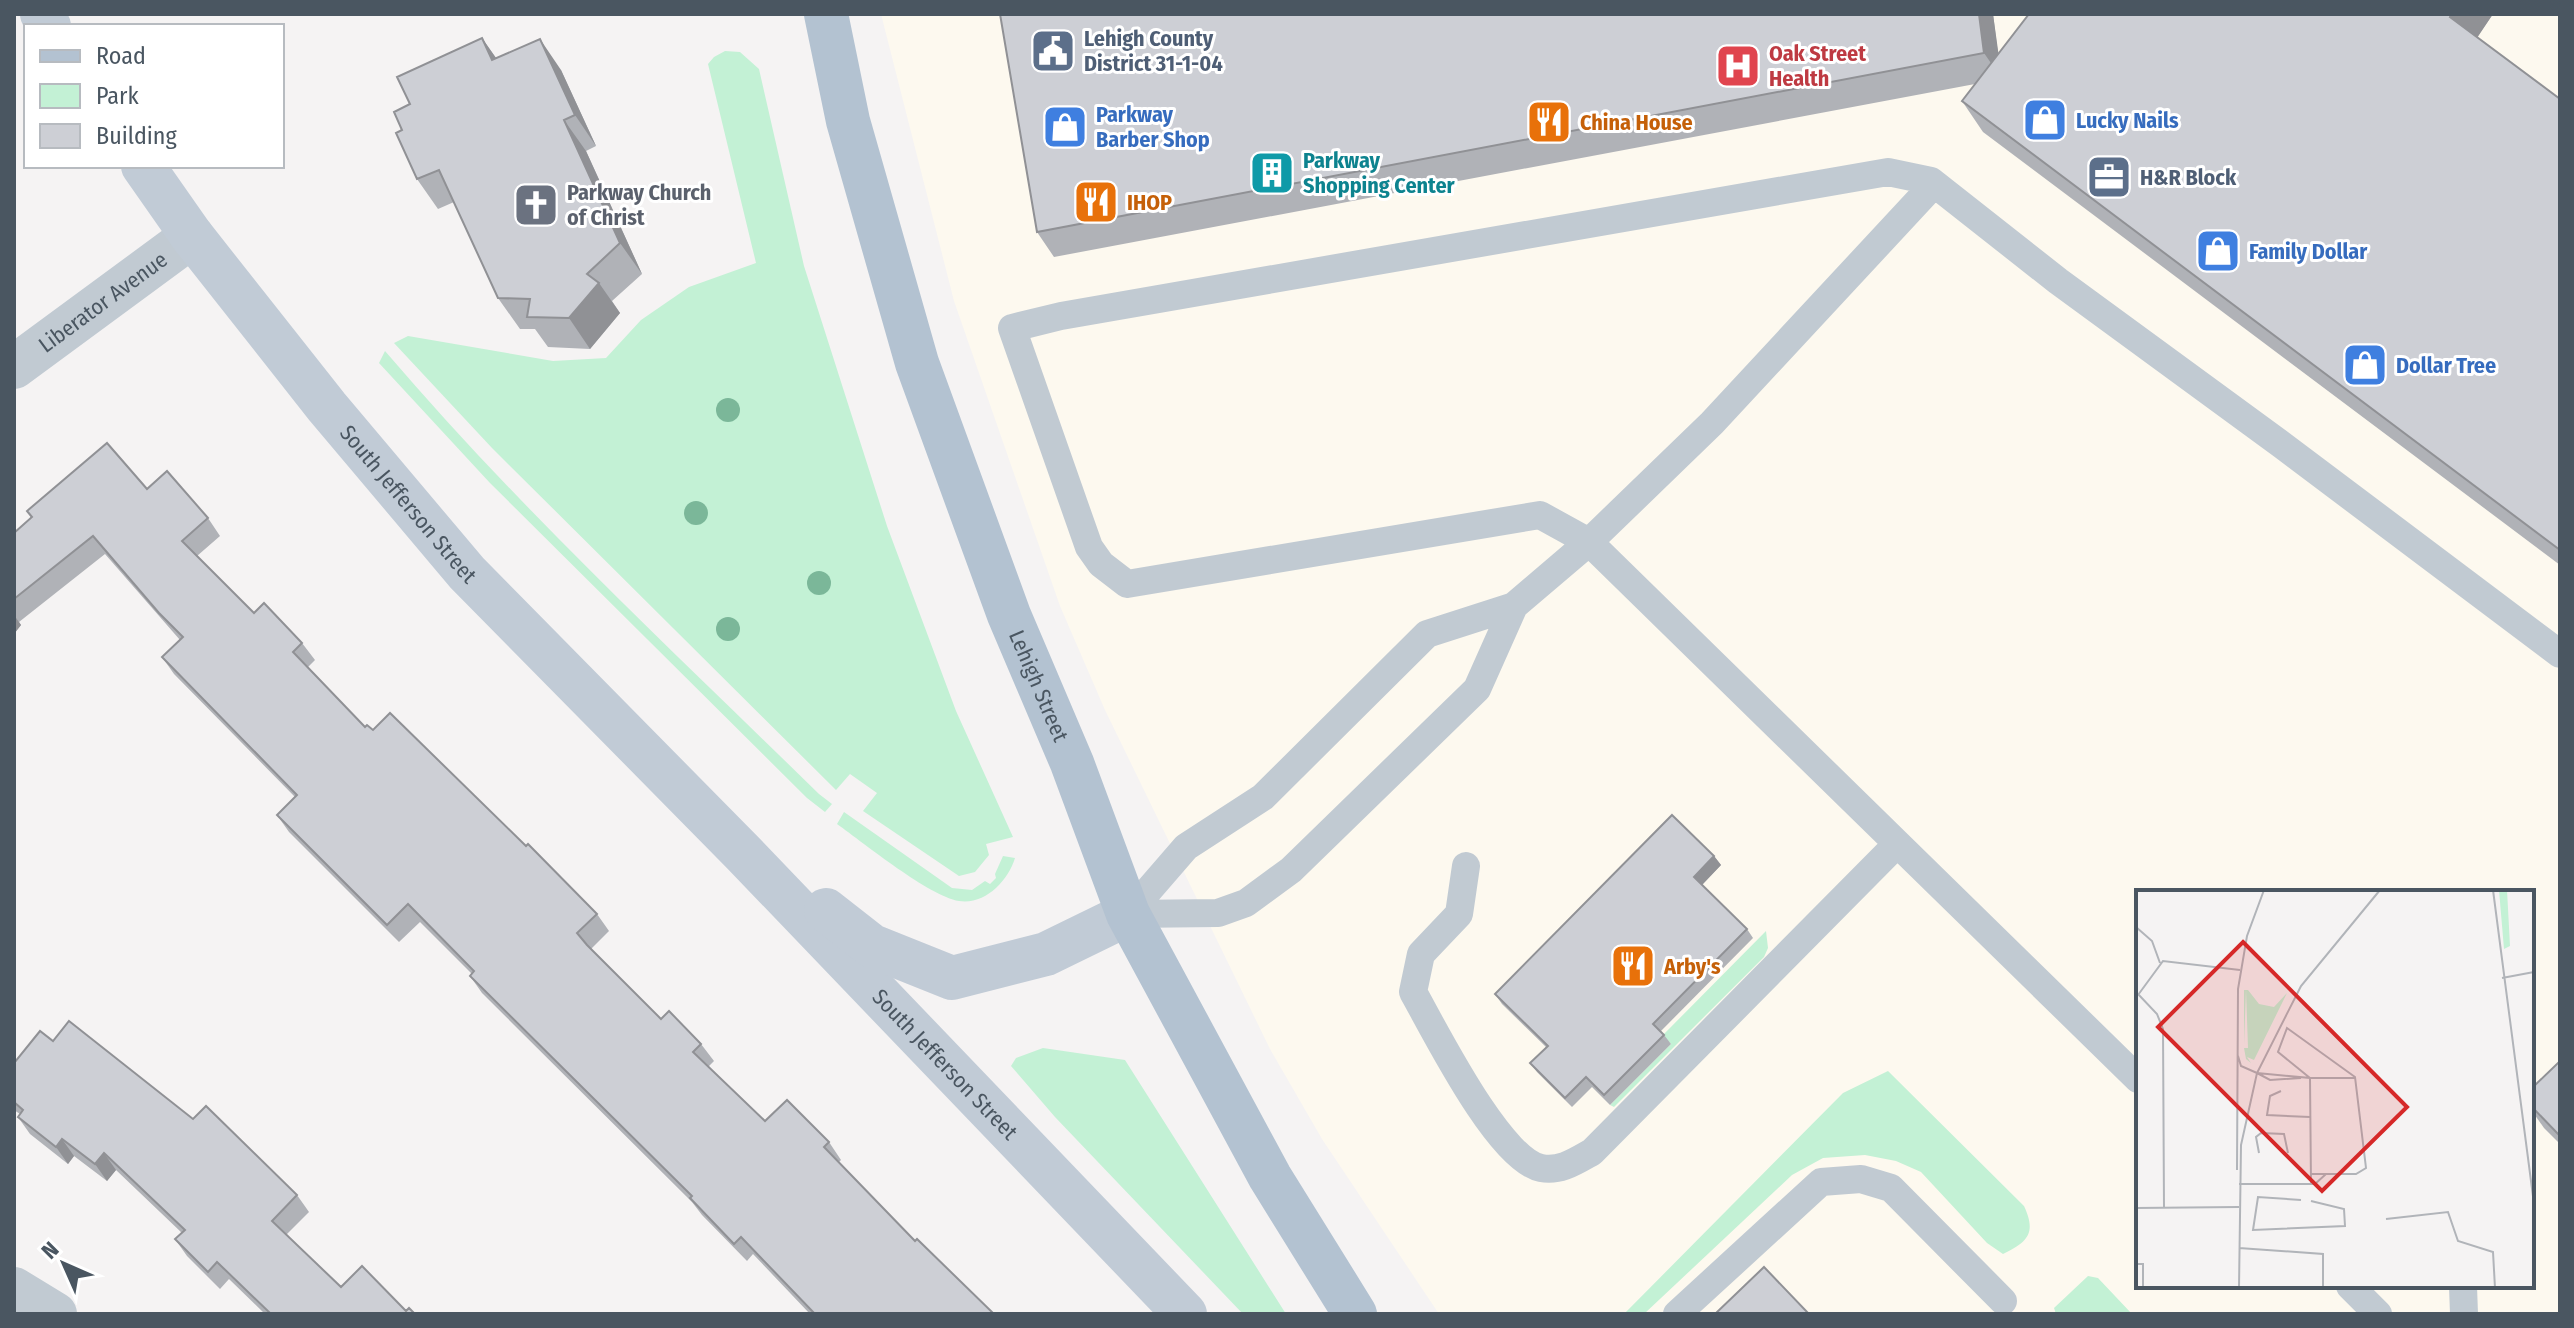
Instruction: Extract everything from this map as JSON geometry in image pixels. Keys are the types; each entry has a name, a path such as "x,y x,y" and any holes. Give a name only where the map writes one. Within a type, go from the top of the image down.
{"main road":[{"name":"Lehigh Street","path":"826,14 848,121 917,363 1009,615 1072,763 1128,914 1270,1177 1355,1314"},
{"name":"South Jefferson Street","path":"144,168 192,236 327,407 467,573 705,815 1185,1314"},
{"name":"South Jefferson Street","path":"705,815 872,946 952,978 1046,954 1128,914"}],"street":[{"name":"Liberator Avenue","path":"14,367 192,236"},
{"path":"14,1289 55,1314"}],"lane":[{"path":"2136,1077 1589,542 1540,515 1127,584 1101,564 1089,547 1012,328 1061,316 1888,172 1931,181 2058,281 2560,654"},
{"path":"1128,914 1186,847 1263,797 1427,634 1514,606 1589,542 1712,423 1934,184"},
{"path":"1128,914 1218,913 1246,903 1291,870 1477,689 1514,606"},
{"path":"1466,866 1459,914 1421,954 1413,992 1491,1125 1519,1156 1540,1168 1568,1167 1592,1152 1897,844"},
{"path":"1677,1314 1821,1182 1861,1179 1891,1188 2003,1301"},
{"path":"2352,1288 2378,1314"},
{"path":"2463,1288 2464,1314"}],"shaded area":[{"name":"Parkway Shopping Center","path":"881,14 2560,14 2560,1314 1439,1314 1322,1139 1270,1049 1105,710 1060,606 954,301"}],"green space":[{"path":"725,51 740,52 759,69 804,266 887,526 956,711 1013,837 986,844 989,855 975,872 959,876 863,811 877,793 850,774 836,790 492,448 394,343 408,336 553,361 606,358 641,320 689,287 756,263 708,64"},
{"path":"385,351 542,522 832,804 825,812 807,798 490,483 379,363"},
{"path":"844,812 952,888 972,890 985,881 990,884 996,878 1003,856 1015,858 1007,875 994,890 978,899 959,901 915,880 837,824"},
{"path":"1766,931 1768,948 1764,957 1614,1107 1610,1105 1671,1044 1663,1035"},
{"path":"1043,1048 1125,1060 1286,1314 1243,1314 1055,1117 1011,1066 1016,1058"},
{"path":"1888,1071 2024,1206 2030,1224 2024,1241 2003,1254 1987,1243 1921,1172 1896,1161 1865,1155 1823,1158 1792,1175 1644,1314 1624,1314 1843,1093"},
{"path":"2088,1276 2098,1278 2132,1314 2056,1314 2054,1308"}],"building":[{"name":"Parkway Shopping Center","path":"1000,14 1979,14 1984,53 1037,232"},
{"path":"2029,14 2452,14 2450,17 2560,99 2560,550 1962,101"},
{"name":"Parkway Church of Christ","path":"482,38 492,60 540,39 575,115 564,120 620,243 587,274 599,283 569,318 527,317 530,299 498,298 439,170 417,179 396,133 402,130 394,112 410,104 397,77"},
{"path":"107,443 147,489 167,471 208,518 182,541 254,613 264,603 302,643 293,652 365,727 367,725 373,730 390,713 597,914 577,933 661,1019 669,1011 701,1044 693,1052 765,1121 787,1100 829,1142 824,1147 915,1241 917,1239 994,1314 815,1314 741,1237 734,1244 690,1198 692,1196 470,976 474,971 408,904 387,925 277,815 297,795 162,657 183,637 93,536 14,599 14,533 32,517 27,511"},
{"name":"Arby's","path":"1672,815 1714,856 1694,877 1747,929 1653,1024 1664,1035 1604,1095 1586,1077 1565,1098 1530,1063 1548,1046 1495,994"},
{"path":"69,1021 193,1119 206,1106 297,1195 272,1221 341,1287 362,1266 406,1311 409,1308 415,1314 271,1314 217,1262 208,1272 175,1239 185,1230 104,1153 95,1164 62,1139 56,1147 18,1117 23,1110 14,1102 14,1063 40,1031 53,1041"},
{"path":"2560,1061 2560,1136 2534,1109 2534,1086"},
{"path":"1764,1267 1809,1314 1715,1314"}],"place":[{"name":"Lehigh County District 31-1-04","path":"1053,51"},
{"name":"Oak Street Health","path":"1738,66"},
{"name":"Lucky Nails","path":"2045,120"},
{"name":"China House","path":"1549,122"},
{"name":"Parkway Barber Shop","path":"1065,127"},
{"name":"Parkway Shopping Center","path":"1272,173"},
{"name":"H&R Block","path":"2109,177"},
{"name":"IHOP","path":"1096,202"},
{"name":"Parkway Church of Christ","path":"536,205"},
{"name":"Family Dollar","path":"2218,251"},
{"name":"Dollar Tree","path":"2365,365"},
{"name":"Arby's","path":"1633,966"}]}
